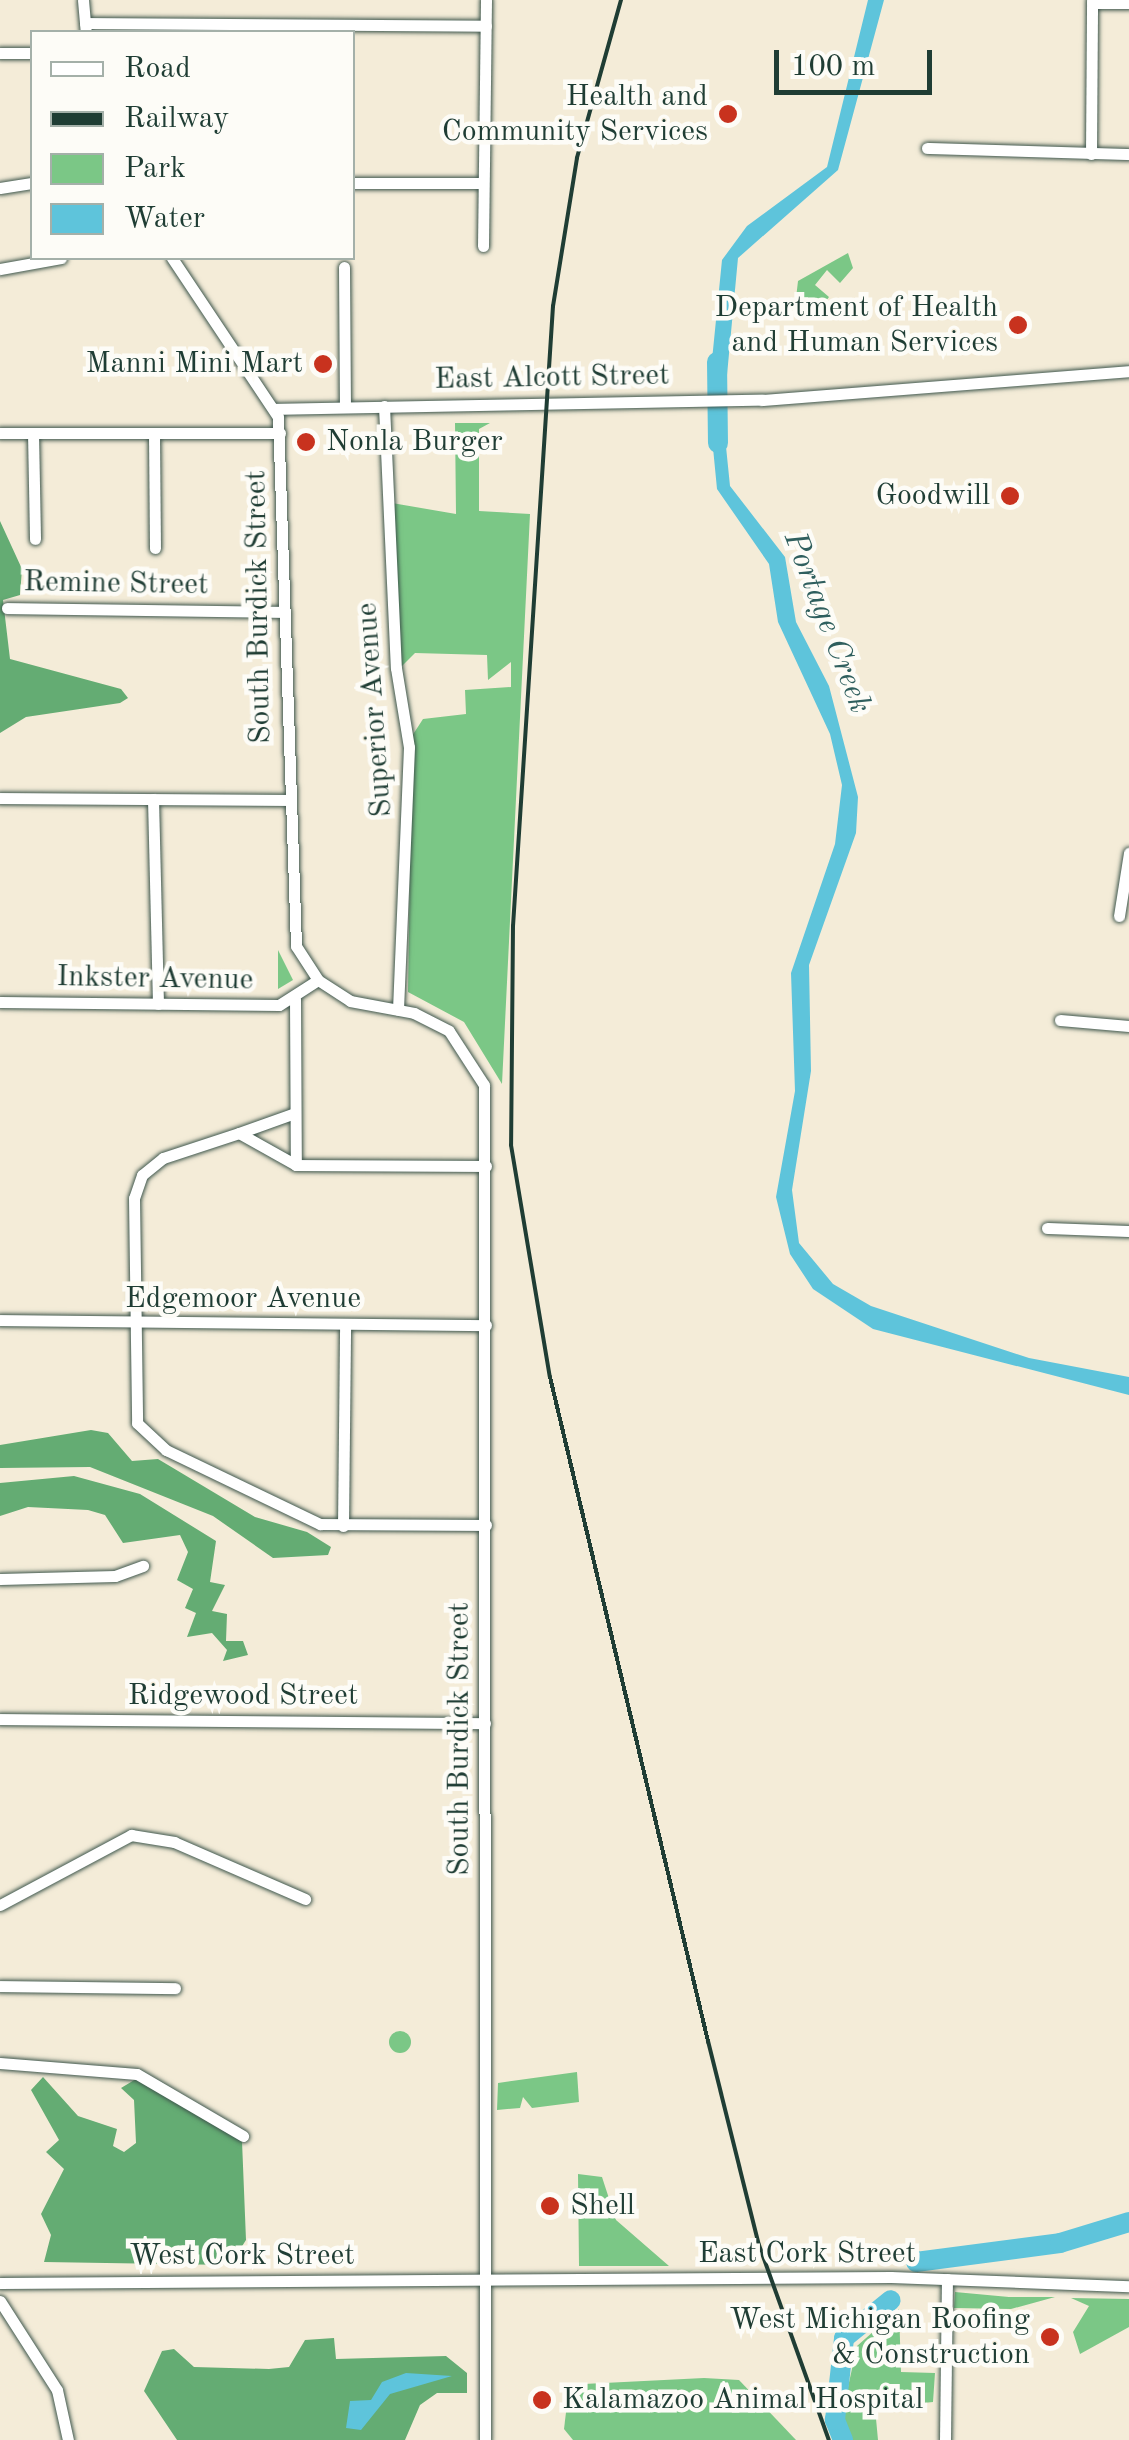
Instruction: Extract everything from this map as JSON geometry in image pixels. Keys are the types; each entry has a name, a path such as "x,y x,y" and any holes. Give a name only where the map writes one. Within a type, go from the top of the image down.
{"street":[{"path":"83,0 86,28 486,26"},
{"path":"483,246 486,0"},
{"path":"1090,154 1092,2 1129,3"},
{"path":"0,53 30,53"},
{"path":"927,148 1129,154"},
{"path":"0,188 30,183"},
{"path":"355,183 483,183"},
{"path":"0,268 49,260"},
{"name":"South Burdick Street","path":"173,260 274,409 280,433 292,933 318,980"},
{"path":"344,267 345,406"},
{"name":"East Alcott Street","path":"274,409 708,402 1129,371"},
{"name":"Superior Avenue","path":"384,406 396,668 409,747 398,1010"},
{"path":"0,433 280,433"},
{"path":"33,433 35,539"},
{"path":"154,434 155,548"},
{"name":"Remine Street","path":"7,608 283,612"},
{"path":"0,798 288,800"},
{"path":"154,799 158,1004"},
{"path":"1119,916 1129,853"},
{"path":"318,980 350,1001 398,1010"},
{"name":"Inkster Avenue","path":"0,1002 158,1004 295,998 318,980"},
{"path":"295,998 296,1165"},
{"name":"South Burdick Street","path":"398,1010 437,1023 463,1045 484,1084 486,2440"},
{"path":"1060,1020 1129,1026"},
{"path":"295,1114 163,1158 142,1176 134,1198 134,1324 142,1432 285,1511 343,1526 486,1526"},
{"path":"239,1133 296,1165 486,1166"},
{"path":"1047,1228 1129,1231"},
{"name":"Edgemoor Avenue","path":"0,1320 486,1325"},
{"path":"343,1526 345,1324"},
{"path":"0,1579 114,1576 143,1566"},
{"name":"Ridgewood Street","path":"0,1719 485,1723"},
{"path":"0,1906 111,1840 150,1834 304,1899"},
{"path":"0,1986 175,1988"},
{"path":"0,2063 137,2074 243,2136"},
{"path":"945,2440 947,2279"},
{"name":"East Cork Street","path":"485,2280 947,2279 1129,2286"},
{"name":"West Cork Street","path":"0,2283 485,2280"},
{"path":"0,2300 57,2390 68,2440"}],"green space":[{"path":"848,253 853,268 840,283 827,270 815,285 829,297 812,320 795,307 798,281"},
{"path":"455,423 490,423 479,429 479,511 530,514 502,1084 464,1022 408,992 412,736 423,719 466,714 465,690 511,687 511,662 488,680 487,655 415,653 398,670 392,503 456,514"},
{"path":"0,521 22,569 20,595 3,600 10,659 121,689 128,698 120,703 26,717 0,733"},
{"path":"278,950 293,980 278,989"},
{"path":"91,1430 108,1433 132,1461 158,1459 255,1517 307,1532 331,1547 328,1555 273,1558 213,1516 90,1467 0,1468 0,1445"},
{"path":"74,1476 140,1494 216,1541 210,1582 225,1585 212,1611 227,1614 226,1641 243,1641 248,1655 223,1661 227,1650 212,1633 187,1637 196,1613 185,1608 193,1589 177,1580 188,1552 180,1535 123,1543 105,1515 88,1510 28,1507 0,1516 0,1483"},
{"path":"400,2031 408,2034 408,2050 400,2053 392,2050 389,2042 392,2034"},
{"path":"577,2072 579,2102 532,2108 523,2097 520,2108 497,2110 498,2083"},
{"path":"43,2077 78,2116 117,2129 113,2146 124,2152 136,2143 134,2100 121,2088 136,2079 242,2141 246,2240 230,2265 44,2262 51,2235 41,2214 64,2169 46,2152 59,2140 31,2090"},
{"path":"578,2174 602,2177 616,2220 669,2266 579,2266"},
{"path":"955,2292 1055,2297 1011,2309 954,2308"},
{"path":"1071,2298 1129,2299 1129,2327 1080,2354 1073,2332 1089,2306"},
{"path":"899,2309 901,2372 935,2373 933,2402 875,2408 878,2440 849,2440 841,2419 857,2346"},
{"path":"334,2338 336,2359 446,2356 467,2373 467,2393 437,2393 420,2405 405,2440 177,2440 144,2391 162,2351 174,2349 194,2367 269,2369 289,2367 305,2340"},
{"path":"739,2380 796,2440 573,2440 564,2429 567,2404 584,2384"}],"water":[{"path":"868,0 884,0 838,170 738,258 727,375 723,390 709,390 722,260 747,226 827,167"},
{"path":"710,417 723,417 730,486 785,557 796,622 829,686 858,797 856,833 809,965 811,1071 792,1190 799,1243 833,1284 871,1306 1029,1358 1129,1377 1129,1395 873,1329 813,1289 790,1254 776,1197 795,1091 791,973 835,844 842,785 830,734 778,622 769,564 717,489"},
{"path":"406,2373 452,2376 390,2394 361,2430 346,2428 350,2401 371,2400 382,2382"}],"waterway":[{"name":"Portage Creek","path":"717,362 718,443"},
{"path":"916,2262 1060,2243 1129,2222"},
{"path":"843,2440 835,2420 844,2338 891,2300"}],"railway":[{"path":"621,0 577,158 553,306 513,926 511,1145 550,1377 708,2041 759,2245 829,2440"}],"place":[{"name":"Health and Community Services","path":"728,114"},
{"name":"Department of Health and Human Services","path":"1018,325"},
{"name":"Manni Mini Mart","path":"323,364"},
{"name":"Nonla Burger","path":"306,442"},
{"name":"Goodwill","path":"1010,496"},
{"name":"Shell","path":"550,2206"},
{"name":"West Michigan Roofing & Construction","path":"1050,2337"},
{"name":"Kalamazoo Animal Hospital","path":"542,2400"}]}
